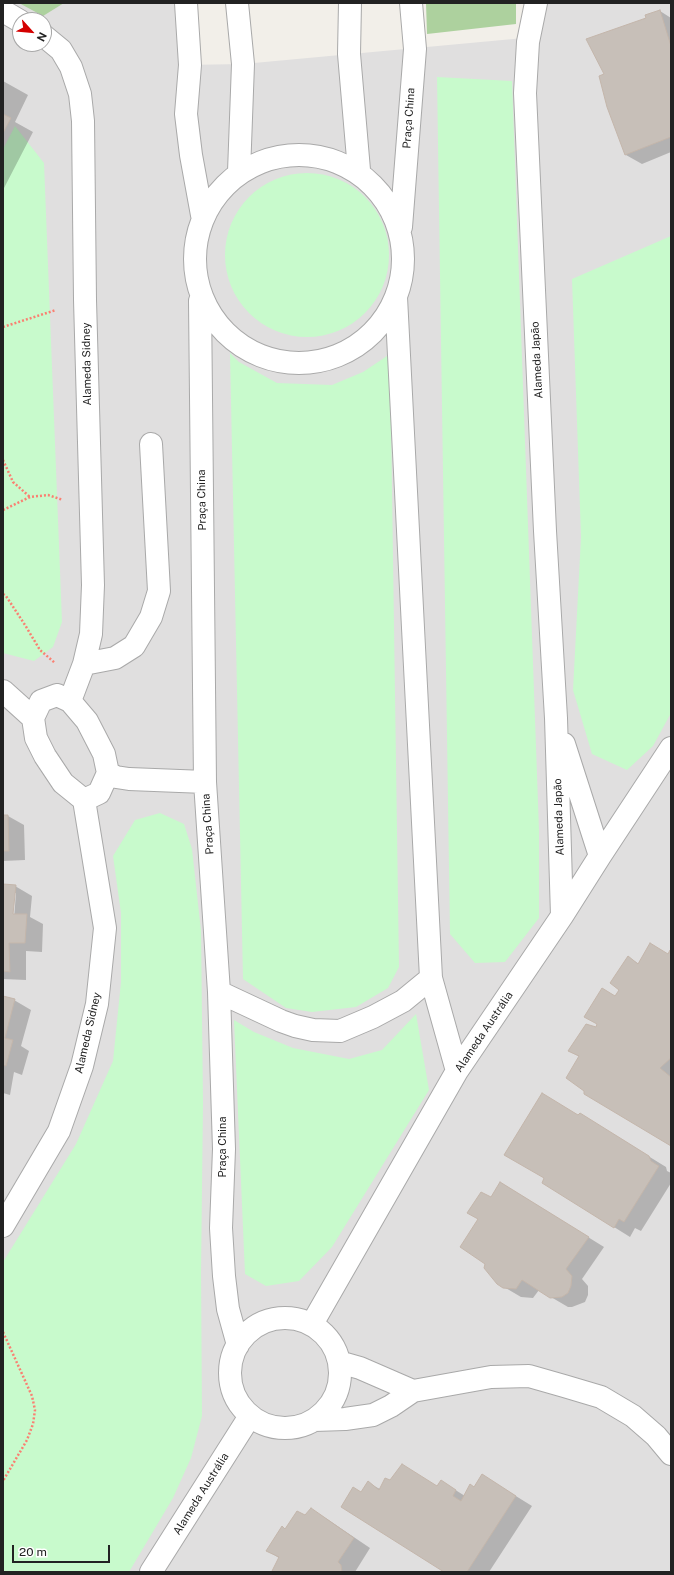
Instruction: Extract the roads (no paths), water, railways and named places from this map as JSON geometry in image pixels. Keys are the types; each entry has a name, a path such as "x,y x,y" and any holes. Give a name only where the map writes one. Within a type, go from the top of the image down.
{"street":[{"name":"Praça China","path":"186,3 190,65 186,114 191,155 202,215 197,265 200,301 205,782 219,992 224,1149 221,1228 228,1309 238,1345"},
{"path":"236,3 243,64 239,172"},
{"path":"350,3 349,54 359,170"},
{"name":"Praça China","path":"411,3 415,49 400,232 403,263 396,297 431,978 457,1071"},
{"name":"Alameda Japão","path":"536,3 528,42 525,93 545,531 556,718 562,916"},
{"path":"3,11 12,16"},
{"name":"Alameda Sidney","path":"52,43 61,50 71,68 80,94 83,121 85,300 93,584 91,634 84,664 70,701"},
{"name":"Praça China","path":"202,215 217,191 239,172 263,159 290,153 318,155 359,170 389,204 400,232"},
{"name":"Praça China","path":"200,301 223,333 252,354 285,364 319,362 352,349 379,327 396,297"},
{"path":"84,664 115,658 134,646 151,617 159,591 151,444"},
{"path":"3,691 33,718"},
{"path":"57,696 70,701 87,721 104,754 108,773 99,793 84,800 63,783 45,756 36,738 33,718 41,701 57,696"},
{"name":"Alameda Japão","path":"556,718 600,856"},
{"name":"Alameda Austrália","path":"312,1324 457,1071 562,916 671,748"},
{"path":"108,773 116,777 129,779 205,782"},
{"name":"Alameda Sidney","path":"3,1226 59,1131 82,1066 97,1004 105,928 84,800"},
{"path":"219,992 280,1021 295,1026 313,1030 340,1031 373,1017 403,1001 431,978"},
{"path":"270,1319 299,1319 312,1324 324,1334 334,1347 339,1362 340,1376 338,1389 328,1406 314,1420 298,1427 281,1428 265,1424 250,1416 240,1404 231,1382 230,1375 232,1359 238,1345 247,1334 258,1325 270,1319"},
{"path":"339,1362 360,1368 413,1391"},
{"path":"314,1420 345,1419 373,1415 391,1406 413,1391 491,1377 529,1376 601,1397 633,1416 656,1436 671,1454"},
{"name":"Alameda Austrália","path":"151,1572 250,1416"}]}
